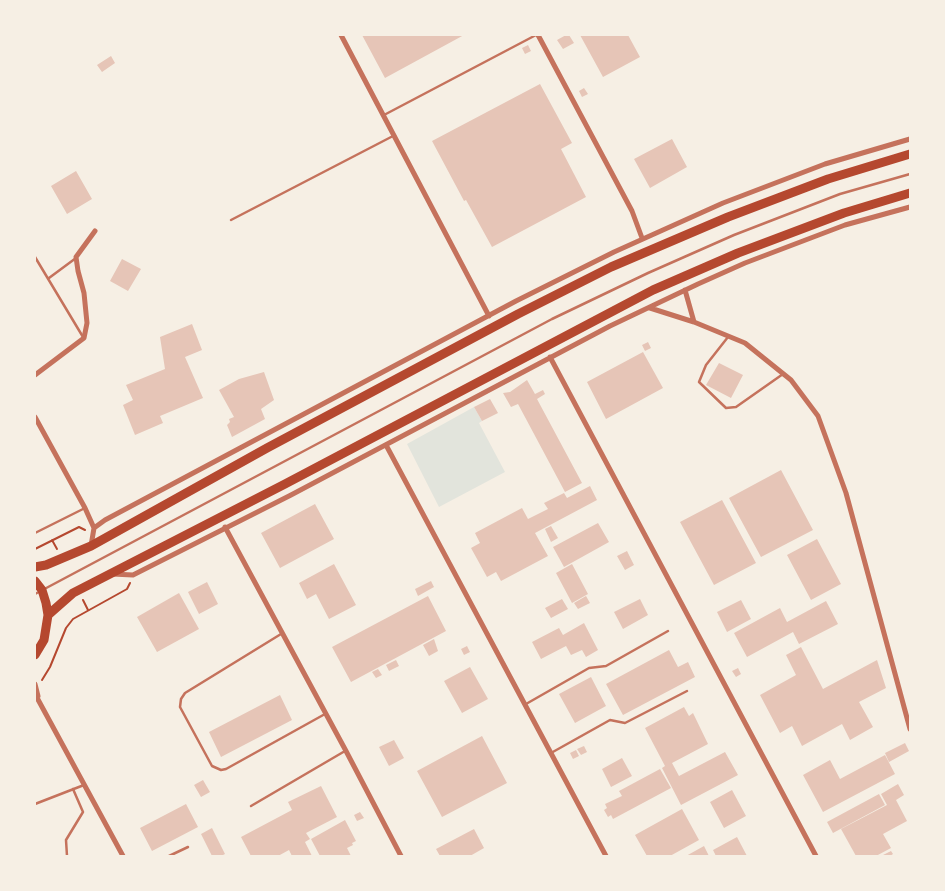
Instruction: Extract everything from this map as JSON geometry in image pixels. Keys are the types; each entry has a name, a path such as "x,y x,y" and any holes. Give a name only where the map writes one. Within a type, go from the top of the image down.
{"main road":[{"path":"35,566 54,562 90,546 267,448 518,314 611,267 728,217 819,182 910,154"},
{"path":"48,615 73,593 285,484 594,320 661,287 746,250 844,213 910,193"},
{"path":"35,581 38,592 46,603 48,615 44,640 35,655"}],"street":[{"path":"341,35 490,316"},
{"path":"537,35 632,210 642,238"},
{"path":"94,528 104,520 642,238 723,203 825,164 910,139"},
{"path":"109,574 133,575 291,495 610,326 686,290 745,263 845,225 910,207"},
{"path":"35,375 84,338 87,323 84,293 76,257 95,231"},
{"path":"686,290 694,322"},
{"path":"650,308 694,322 745,343 790,380 818,416 846,492 910,729"},
{"path":"550,357 816,856"},
{"path":"35,417 94,528 90,546"},
{"path":"386,444 606,856"},
{"path":"226,527 401,856"},
{"path":"35,685 36,695 123,856"}],"lane":[{"path":"384,115 537,35"},
{"path":"231,220 394,135"},
{"path":"38,592 552,319 648,272 734,234 840,194 910,174"},
{"path":"35,257 84,338"},
{"path":"49,278 76,257"},
{"path":"728,337 706,365 699,382 726,408 736,407 783,374"},
{"path":"35,533 85,508"},
{"path":"525,704 589,668 606,666 668,631"},
{"path":"283,633 185,692 181,699 180,707 212,766 221,770 226,769 326,713"},
{"path":"551,753 610,720 625,723 687,691"},
{"path":"251,806 346,751"},
{"path":"35,804 85,785"},
{"path":"67,856 66,840 83,812 73,789"},
{"path":"170,856 188,847"}],"path":[{"path":"35,549 79,527 86,530 94,528"},
{"path":"35,685 50,667 66,628 73,619 127,589 133,575"}],"shaded area":[{"path":"474,407 482,421 479,423 505,472 439,507 407,444"}],"building":[{"path":"362,35 464,35 385,78"},
{"path":"569,35 574,43 563,49 557,40"},
{"path":"580,35 628,35 640,57 603,77"},
{"path":"528,45 531,51 525,54 522,48"},
{"path":"111,56 115,63 102,72 97,65"},
{"path":"540,84 572,143 561,149 586,197 492,247 466,200 464,201 432,141"},
{"path":"584,88 588,94 582,97 579,91"},
{"path":"672,139 687,167 650,188 634,159"},
{"path":"76,171 92,199 67,214 51,186"},
{"path":"122,259 141,269 128,291 110,281"},
{"path":"192,324 202,350 185,357 203,398 160,416 163,423 135,435 123,405 133,400 126,385 165,369 160,337"},
{"path":"648,342 651,348 645,351 642,345"},
{"path":"643,352 663,388 606,419 587,382"},
{"path":"719,363 743,375 731,398 706,385"},
{"path":"264,372 274,400 261,409 265,419 232,437 227,425 230,422 229,419 234,417 219,390 239,379"},
{"path":"527,380 535,394 543,390 545,394 537,399 582,483 565,492 518,404 511,407 503,393 510,392"},
{"path":"490,399 498,413 482,421 474,407"},
{"path":"781,470 813,530 761,557 729,498"},
{"path":"590,486 597,500 535,533 548,556 501,581 496,572 487,577 471,548 480,543 475,533 522,508 528,519 548,509 544,503 564,493 567,498"},
{"path":"722,500 756,563 714,585 680,522"},
{"path":"315,504 334,539 280,568 261,533"},
{"path":"598,523 609,542 564,567 553,547"},
{"path":"551,526 558,538 551,542 545,529"},
{"path":"817,539 841,584 811,600 787,555"},
{"path":"627,551 634,565 625,570 617,556"},
{"path":"334,564 356,605 329,619 316,594 307,599 299,583"},
{"path":"572,564 588,594 572,603 556,573"},
{"path":"431,581 434,587 418,596 415,589"},
{"path":"207,582 218,604 199,614 188,592"},
{"path":"179,593 199,629 157,652 137,617"},
{"path":"428,596 446,631 351,682 332,647"},
{"path":"586,596 590,603 578,609 574,603"},
{"path":"562,599 568,609 551,618 545,608"},
{"path":"640,599 648,615 623,629 614,612"},
{"path":"741,600 751,619 727,632 717,612"},
{"path":"826,601 838,624 799,644 793,632 747,657 734,633 780,608 787,622"},
{"path":"584,623 598,650 586,657 582,650 571,655 566,646 541,659 532,642 559,628 563,635"},
{"path":"434,639 438,651 429,656 423,645"},
{"path":"467,646 470,652 464,655 461,649"},
{"path":"801,647 823,689 877,660 886,688 859,702 873,727 850,740 842,724 802,746 792,726 780,733 760,695 796,675 786,655"},
{"path":"669,650 678,667 688,662 695,677 623,715 606,684"},
{"path":"396,660 399,666 389,671 386,665"},
{"path":"470,667 488,699 462,713 444,681"},
{"path":"738,668 741,674 736,677 732,671"},
{"path":"378,669 382,675 376,678 372,672"},
{"path":"591,677 606,706 575,723 559,694"},
{"path":"280,695 292,720 221,757 209,732"},
{"path":"684,707 689,716 693,713 708,744 672,763 679,776 725,752 738,775 681,805 662,768 665,766 645,728"},
{"path":"482,736 507,783 442,817 417,771"},
{"path":"394,740 404,758 389,766 379,747"},
{"path":"905,743 909,751 889,762 885,753"},
{"path":"584,746 587,752 581,755 577,749"},
{"path":"576,750 579,756 573,759 570,753"},
{"path":"885,755 895,774 823,812 803,775 830,760 840,779"},
{"path":"622,758 632,776 611,787 602,769"},
{"path":"660,769 671,788 613,819 611,815 608,817 604,810 607,808 605,804 622,796 619,791"},
{"path":"203,780 210,792 201,797 194,785"},
{"path":"898,784 904,795 896,800 907,821 883,834 891,848 876,856 856,856 841,829 887,805 881,794"},
{"path":"321,786 337,817 306,833 310,839 305,842 312,856 292,856 289,850 278,856 251,856 241,837 292,810 288,802"},
{"path":"732,790 746,816 724,828 710,802"},
{"path":"879,794 885,805 833,833 827,822"},
{"path":"186,804 198,827 152,851 140,828"},
{"path":"682,809 699,840 670,856 647,856 635,835"},
{"path":"360,812 364,818 357,821 354,815"},
{"path":"345,820 356,841 347,848 351,856 320,856 311,839"},
{"path":"212,828 225,854 221,856 212,856 201,834"},
{"path":"474,829 484,848 470,856 440,856 436,849"},
{"path":"737,837 747,856 716,856 713,850"},
{"path":"704,846 709,856 686,856"},
{"path":"891,851 893,854 890,856 881,856"}]}
